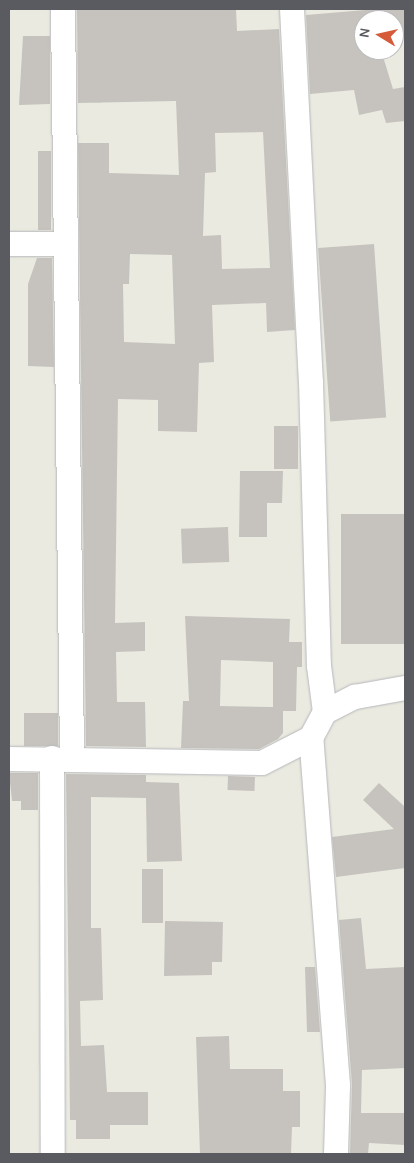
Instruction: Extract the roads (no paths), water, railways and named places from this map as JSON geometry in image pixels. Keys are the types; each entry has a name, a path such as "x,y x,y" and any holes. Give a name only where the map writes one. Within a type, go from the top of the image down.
{"street":[{"path":"52,1154 62,757 66,244 63,9"},
{"path":"292,9 311,382 319,666 325,712"},
{"path":"9,244 66,244"},
{"path":"336,1154 338,1085 311,738 325,712 355,697 405,688"},
{"path":"9,759 62,757 262,763 311,738"}]}
